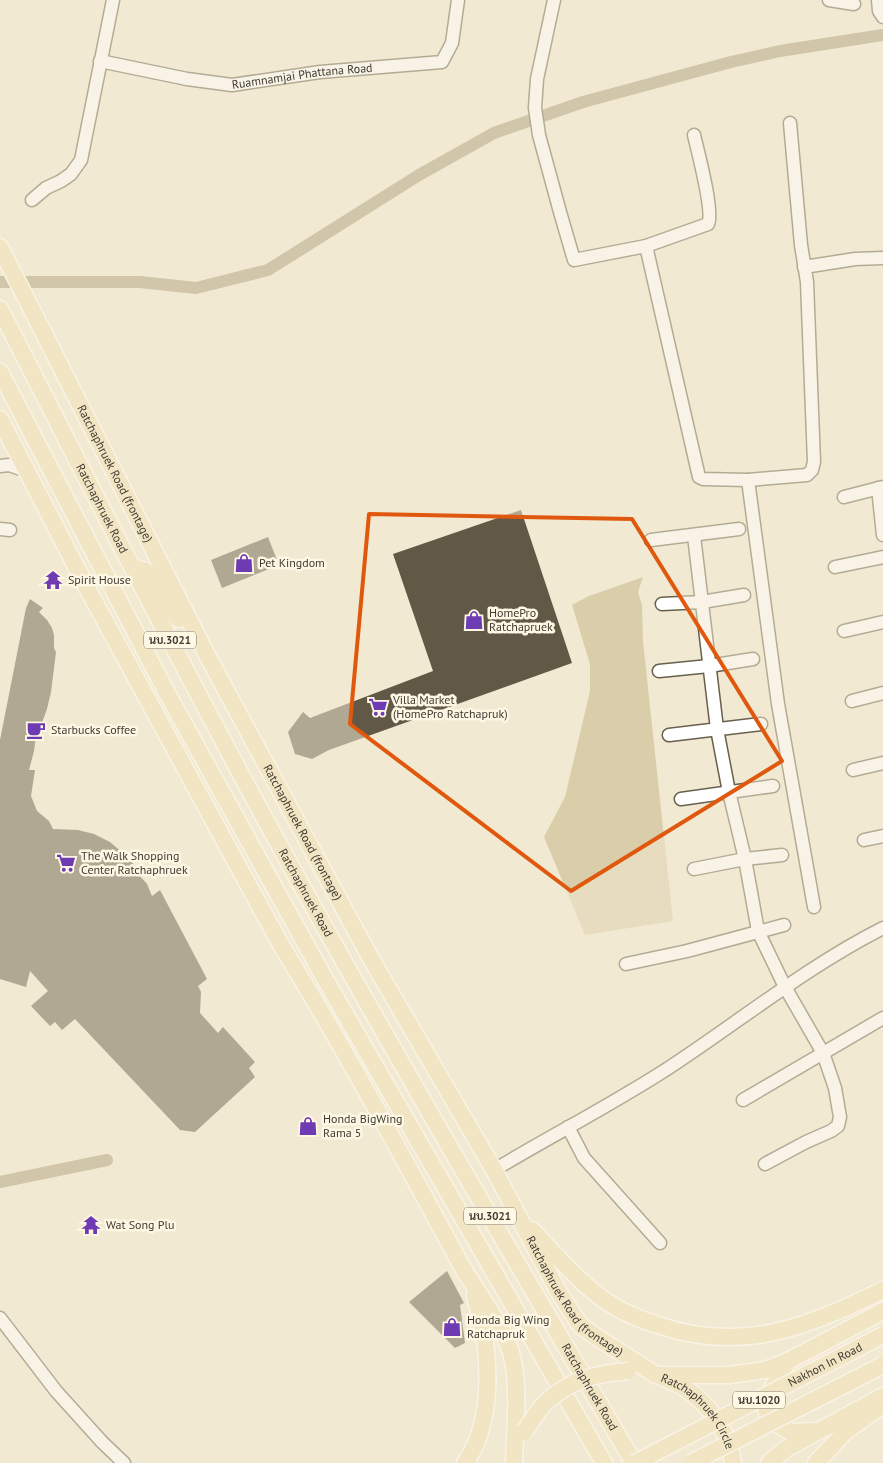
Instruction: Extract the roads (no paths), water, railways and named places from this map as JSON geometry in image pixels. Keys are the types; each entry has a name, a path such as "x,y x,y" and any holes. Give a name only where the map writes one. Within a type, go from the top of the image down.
{"main road":[{"name":"Ratchaphruek Road (frontage)","path":"3,253 208,657 370,957 494,1170 558,1291 580,1325 656,1375"},
{"name":"Ratchaphruek Road","path":"0,309 260,811 404,1068 634,1463"},
{"name":"Ratchaphruek Road","path":"0,372 167,693 325,979 604,1463"},
{"path":"0,419 86,586 281,945 472,1284 495,1318 513,1360 517,1392 514,1463"},
{"path":"132,567 146,571 152,577 197,649 208,657"},
{"path":"167,693 168,709 193,771 192,781"},
{"path":"521,1220 583,1283 604,1300 640,1319 681,1333 709,1337 737,1337 781,1332 829,1316 883,1290"},
{"path":"465,1463 481,1428 487,1382 486,1340 472,1284"},
{"name":"Nakhon In Road","path":"656,1375 742,1374 765,1370 788,1361 883,1311"},
{"name":"Nakhon In Road","path":"634,1463 883,1335"},
{"path":"788,1361 768,1396 766,1410 773,1422 792,1432 818,1432"},
{"name":"นบ.1020","path":"691,1463 883,1366"},
{"name":"Ratchaphruek Circle","path":"514,1463 524,1432 544,1404 572,1384 599,1374 628,1370 656,1375 683,1387 705,1406 722,1429 733,1463"},
{"path":"769,1463 786,1448 883,1396"},
{"path":"816,1463 845,1432 883,1405"}],"street":[{"path":"32,200 46,188 72,174 81,160 100,60 114,0"},
{"name":"Ruamnamjai Phattana Road","path":"100,60 187,79 232,85 320,72 442,62 452,43 458,0"},
{"path":"554,0 537,80 535,108 539,135 574,260 646,246 708,224 710,219 694,135"},
{"path":"829,0 854,4"},
{"path":"878,0 879,11 883,16"},
{"path":"646,246 699,477 703,479 748,480 807,475 812,470 814,462 807,282 790,123"},
{"path":"804,267 855,259 883,258"},
{"path":"0,466 9,465 27,471"},
{"path":"748,480 778,704 814,907"},
{"path":"844,497 880,487 883,535"},
{"path":"651,540 739,529"},
{"path":"694,536 717,729 729,792 745,859 758,931 785,987 823,1053 835,1088 840,1117 838,1126 831,1131 765,1164"},
{"path":"835,567 883,557"},
{"path":"662,604 702,602 744,595"},
{"path":"844,632 883,622"},
{"path":"659,671 709,666 753,658"},
{"path":"852,701 883,693"},
{"path":"669,735 761,724"},
{"path":"853,770 883,763"},
{"path":"681,799 773,786"},
{"path":"864,840 883,836"},
{"path":"694,869 745,859 782,855"},
{"path":"626,964 687,951 784,925"},
{"path":"494,1170 666,1069 785,987 856,942 883,928"},
{"path":"743,1100 883,1018"},
{"path":"568,1127 584,1158 660,1243"},
{"path":"0,1318 56,1391 124,1463"}],"waterway":[{"path":"0,282 140,282 196,288 268,270 419,175 494,133 583,102 731,62 780,51 883,35"},
{"path":"0,1182 107,1160"}],"place":[{"name":"Pet Kingdom","path":"244,563"},
{"name":"Spirit House","path":"53,580"},
{"name":"HomePro Ratchapruek","path":"474,620"},
{"name":"Villa Market (HomePro Ratchapruk)","path":"378,707"},
{"name":"Starbucks Coffee","path":"36,730"},
{"name":"The Walk Shopping Center Ratchaphruek","path":"66,863"},
{"name":"Honda BigWing Rama 5","path":"308,1126"},
{"name":"Wat Song Plu","path":"91,1225"},
{"name":"Honda Big Wing Ratchapruk","path":"452,1327"}]}
